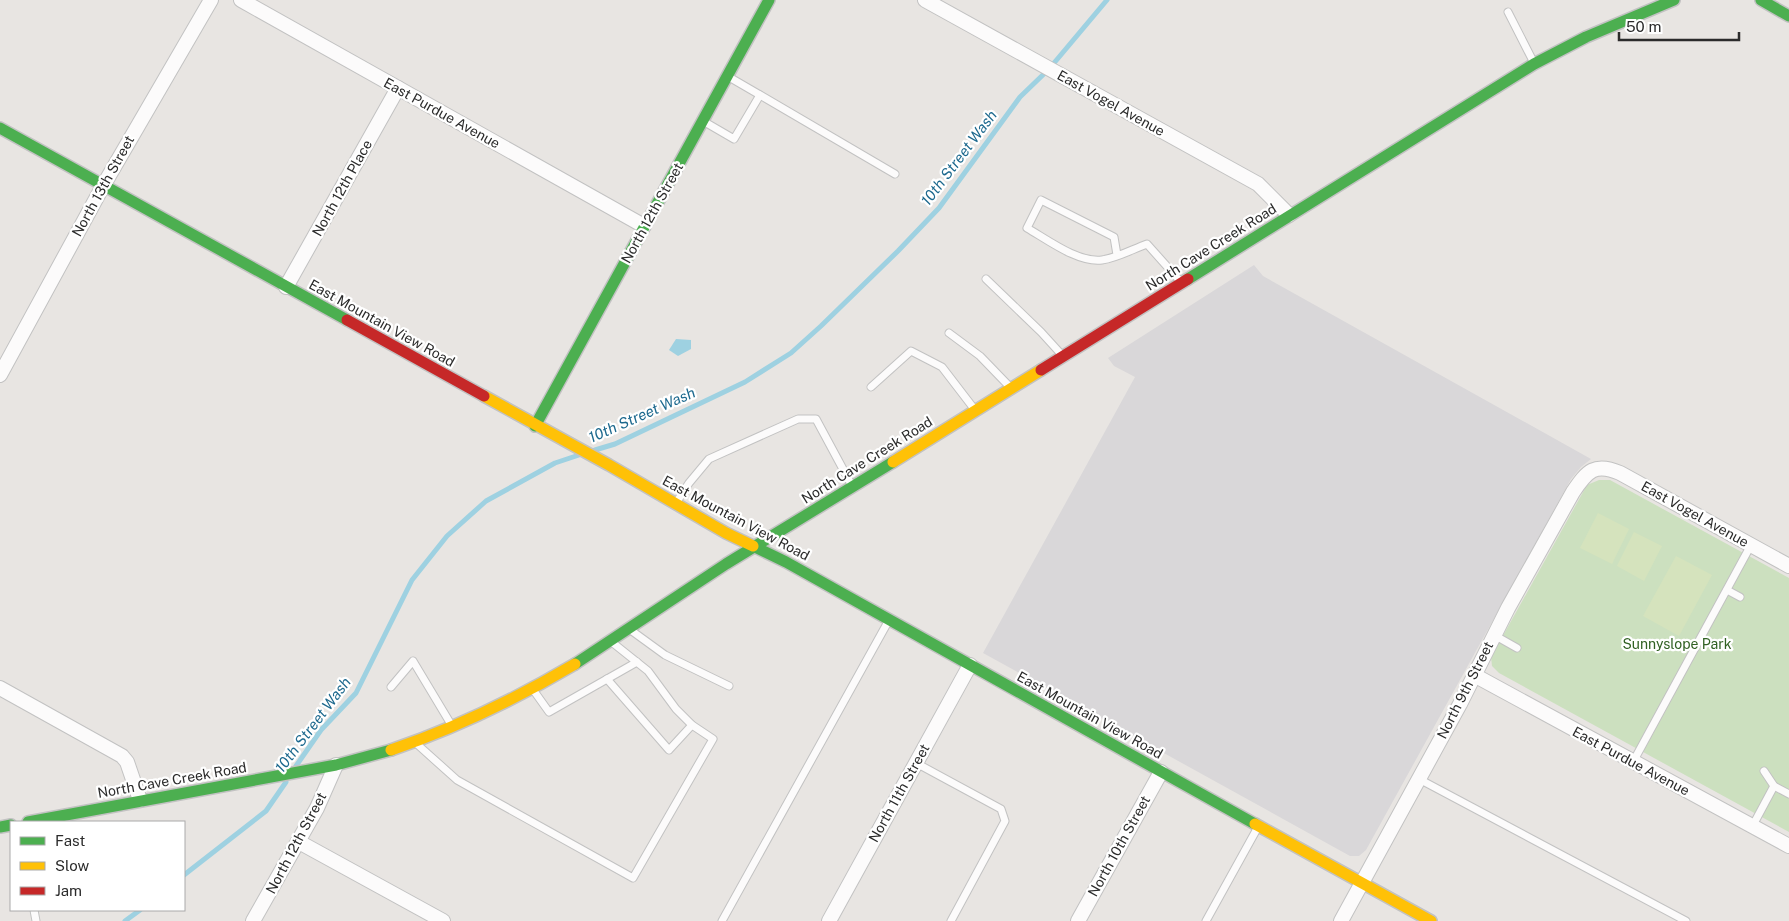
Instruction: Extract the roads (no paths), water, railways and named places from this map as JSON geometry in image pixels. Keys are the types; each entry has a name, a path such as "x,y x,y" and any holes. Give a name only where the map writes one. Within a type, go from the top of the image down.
{"street":[{"name":"North 13th Street","path":"0,375 103,186 211,0"},
{"name":"East Purdue Avenue","path":"241,0 644,226"},
{"name":"East Vogel Avenue","path":"925,0 1258,184 1289,215"},
{"name":"North Cave Creek Road","path":"33,821 336,765 377,755 453,726 533,688 629,629 754,547 1534,64 1609,26 1674,0"},
{"path":"1761,0 1789,16"},
{"name":"North 12th Street","path":"536,426 703,121 765,1"},
{"name":"North 12th Place","path":"286,287 398,88"},
{"name":"East Mountain View Road","path":"0,128 609,465 726,533 786,562 1431,921"},
{"name":"East Vogel Avenue","path":"1599,467 1610,468 1620,473 1789,566"},
{"name":"North 9th Street","path":"1341,921 1572,492 1583,477 1599,467"},
{"name":"North 11th Street","path":"829,921 970,665"},
{"name":"East Purdue Avenue","path":"1474,675 1789,846"},
{"path":"0,688 122,756 127,762 140,800"},
{"name":"North 12th Street","path":"253,921 299,842 336,765"},
{"name":"North 10th Street","path":"1078,921 1161,772"},
{"path":"299,842 443,921"}],"lane":[{"path":"1508,12 1534,64"},
{"path":"727,76 895,174"},
{"path":"703,121 734,139 760,95"},
{"path":"1117,255 1114,237 1041,200 1027,228 1085,260 1103,260 1117,255 1147,244 1182,283"},
{"path":"986,279 1041,332 1063,357"},
{"path":"949,334 980,356 1011,388"},
{"path":"871,387 911,351 942,367 975,410"},
{"path":"676,503 709,460 798,420 816,419 852,487"},
{"path":"1633,762 1751,545"},
{"path":"1727,590 1740,597"},
{"path":"722,921 890,620"},
{"path":"629,629 665,655 728,686"},
{"path":"1494,635 1517,648"},
{"path":"414,742 457,780 633,878 713,739 692,725 676,709 648,671 610,641"},
{"path":"391,687 413,661 453,726"},
{"path":"533,688 548,712 637,662"},
{"path":"607,679 668,750 692,725"},
{"path":"916,763 1001,809 1004,815 1005,821 950,921"},
{"path":"1764,771 1774,786 1789,794"},
{"path":"1419,779 1686,921"},
{"path":"1752,827 1774,786"},
{"path":"1206,921 1259,826"}],"water":[{"path":"676,339 691,340 691,349 678,356 669,350"}],"waterway":[{"name":"10th Street Wash","path":"595,450 615,444 745,382 791,353 898,251 939,208 1020,97 1049,69 1107,0"},
{"name":"10th Street Wash","path":"296,766 321,730 356,693 412,580 447,536 486,501 555,463 579,455"},
{"name":"10th Street Wash","path":"185,874 266,811 286,782"},
{"name":"10th Street Wash","path":"125,921 139,911"}],"park label":[{"name":"Sunnyslope Park","path":"1677,644"}]}
